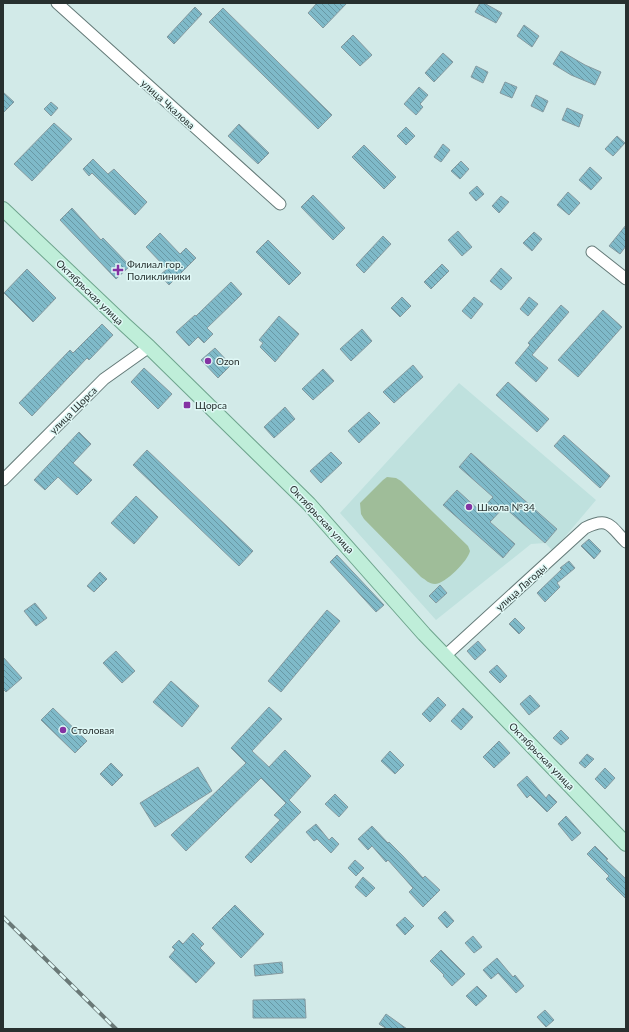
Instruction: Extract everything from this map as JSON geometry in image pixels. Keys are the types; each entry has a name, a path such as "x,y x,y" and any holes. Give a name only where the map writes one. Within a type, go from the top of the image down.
{"main road":[{"name":"Октябрьская улица","path":"3,209 149,347 309,504 424,634 446,655 626,844"}],"street":[{"name":"улица Чкалова","path":"57,3 280,204"},
{"path":"592,252 626,279"},
{"name":"улица Щорса","path":"3,480 104,379 149,347"},
{"name":"улица Лагоды","path":"446,655 585,528 598,522 608,523 626,542"}],"shaded area":[{"name":"Школа №34","path":"459,383 596,500 553,551 545,543 531,544 436,620 340,513"}],"green space":[{"path":"387,477 396,478 401,481 468,546 470,551 461,566 439,583 435,584 428,582 421,577 364,519 361,514 360,503"}],"building":[{"path":"317,3 347,3 323,28 308,13"},
{"path":"480,3 484,3 502,13 496,23 475,12"},
{"path":"195,7 202,14 174,44 167,37"},
{"path":"223,8 332,115 318,129 209,22"},
{"path":"524,25 539,36 532,47 517,36"},
{"path":"353,35 372,55 360,66 341,47"},
{"path":"561,51 585,65 601,72 595,85 571,75 553,64"},
{"path":"443,53 453,62 434,82 425,73"},
{"path":"476,66 488,72 483,83 471,77"},
{"path":"505,82 517,87 512,98 500,93"},
{"path":"419,87 428,95 420,104 423,107 416,115 404,104"},
{"path":"3,92 14,102 3,113"},
{"path":"536,95 548,101 543,112 531,106"},
{"path":"51,102 58,108 51,116 44,109"},
{"path":"567,108 583,115 579,127 562,120"},
{"path":"54,123 72,139 32,181 14,164"},
{"path":"239,124 269,153 258,164 228,136"},
{"path":"406,127 415,136 406,145 397,136"},
{"path":"617,136 625,143 613,156 605,149"},
{"path":"443,144 450,150 441,162 434,157"},
{"path":"364,145 396,177 384,189 352,157"},
{"path":"93,159 108,174 114,169 147,202 135,215 92,173 89,176 83,169"},
{"path":"461,161 469,169 460,179 451,171"},
{"path":"590,167 602,178 591,190 579,180"},
{"path":"477,186 484,194 476,201 469,193"},
{"path":"568,192 580,203 569,215 557,205"},
{"path":"313,195 345,228 333,240 301,207"},
{"path":"501,196 509,202 499,213 492,206"},
{"path":"72,208 101,240 103,238 130,266 116,279 60,220"},
{"path":"626,225 626,246 620,254 609,246"},
{"path":"458,231 472,247 462,256 448,240"},
{"path":"534,232 542,239 532,251 523,243"},
{"path":"160,233 180,254 186,248 196,258 169,285 160,275 167,269 146,247"},
{"path":"383,236 391,244 364,273 356,265"},
{"path":"268,240 301,273 289,285 256,252"},
{"path":"442,264 449,271 431,289 424,282"},
{"path":"501,268 512,278 501,290 490,281"},
{"path":"27,269 56,298 33,322 4,293"},
{"path":"231,282 242,294 207,328 213,334 204,343 198,337 189,346 176,332 195,315 196,316"},
{"path":"402,297 411,306 400,317 391,308"},
{"path":"474,297 483,304 471,319 462,311"},
{"path":"529,297 538,304 528,316 520,309"},
{"path":"561,305 569,312 532,355 548,368 536,382 515,363 530,345 528,343"},
{"path":"603,310 622,327 578,377 558,360"},
{"path":"279,316 299,334 275,362 260,347 263,343 259,340"},
{"path":"102,324 113,335 89,360 87,358 32,416 19,403 70,350 73,353"},
{"path":"362,329 372,341 351,361 340,349"},
{"path":"215,348 231,365 218,378 201,360"},
{"path":"413,365 423,377 394,403 383,392"},
{"path":"144,368 172,394 158,409 131,382"},
{"path":"323,369 334,381 313,400 302,389"},
{"path":"508,382 549,419 537,432 496,395"},
{"path":"285,407 295,419 274,438 264,427"},
{"path":"369,412 380,423 359,443 348,431"},
{"path":"79,432 91,444 73,463 92,480 77,495 58,477 45,490 34,480"},
{"path":"564,435 610,476 600,488 554,446"},
{"path":"147,450 253,551 239,566 133,465"},
{"path":"331,452 342,463 321,483 310,471"},
{"path":"471,453 557,529 545,543 504,507 490,522 515,544 503,558 443,505 457,490 480,511 493,497 459,467"},
{"path":"136,496 158,517 134,544 111,523"},
{"path":"589,539 601,551 594,559 581,546"},
{"path":"337,555 384,605 376,612 330,562"},
{"path":"569,561 575,568 557,583 560,587 545,602 537,593 562,569 560,568"},
{"path":"100,572 107,579 94,592 87,586"},
{"path":"440,585 447,593 436,603 429,596"},
{"path":"35,603 47,618 36,626 24,611"},
{"path":"327,610 340,621 281,692 268,681"},
{"path":"515,618 525,628 519,634 509,624"},
{"path":"478,641 486,650 475,660 467,651"},
{"path":"116,651 135,671 122,683 103,663"},
{"path":"3,657 22,678 6,692 3,689"},
{"path":"497,665 507,676 500,683 489,672"},
{"path":"171,681 199,706 182,727 153,702"},
{"path":"530,695 540,706 529,715 520,704"},
{"path":"438,697 446,705 430,722 422,714"},
{"path":"269,707 282,719 252,751 269,767 285,750 311,776 289,800 301,812 251,863 245,857 280,820 274,815 286,803 261,778 186,851 171,835 246,763 231,748"},
{"path":"53,708 87,741 75,753 41,720"},
{"path":"463,708 473,717 461,730 451,721"},
{"path":"561,730 569,738 561,745 553,738"},
{"path":"499,741 510,753 494,768 483,757"},
{"path":"390,751 404,765 395,774 381,761"},
{"path":"587,754 594,759 585,768 579,763"},
{"path":"111,763 123,775 112,786 100,774"},
{"path":"198,767 212,791 155,827 140,803"},
{"path":"605,768 615,778 605,789 595,779"},
{"path":"527,776 546,798 549,794 557,802 547,812 530,795 527,798 517,785"},
{"path":"335,794 348,807 339,817 325,804"},
{"path":"566,816 581,833 572,841 558,824"},
{"path":"316,824 329,840 332,837 339,844 331,853 317,839 314,841 306,832"},
{"path":"372,826 423,878 425,876 440,890 423,907 409,892 413,888 388,860 386,862 372,846 368,850 358,839"},
{"path":"595,846 608,859 606,860 626,879 626,899 606,879 609,876 587,854"},
{"path":"355,860 364,868 356,876 348,868"},
{"path":"363,877 375,888 366,897 355,887"},
{"path":"235,905 264,934 241,958 212,928"},
{"path":"445,911 454,921 447,928 438,918"},
{"path":"405,917 414,926 405,935 396,925"},
{"path":"193,933 204,944 200,948 215,963 196,983 169,957 175,950 172,947 179,940 183,944"},
{"path":"473,936 482,947 474,953 465,943"},
{"path":"441,950 465,974 452,986 443,976 444,975 430,961"},
{"path":"497,958 513,977 515,975 524,986 516,993 498,973 491,979 483,970"},
{"path":"282,962 283,973 255,976 254,965"},
{"path":"477,986 487,996 476,1006 466,996"},
{"path":"305,999 306,1018 253,1018 253,1000"},
{"path":"545,1010 554,1020 546,1027 537,1017"},
{"path":"386,1014 407,1029 387,1029 379,1024"}],"railway":[{"path":"3,917 116,1029"}],"place":[{"name":"Филиал гор. Поликлиники","path":"118,270"},
{"name":"Ozon","path":"208,361"},
{"name":"Щорса","path":"187,405"},
{"name":"Школа №34","path":"469,507"},
{"name":"Столовая","path":"63,730"}]}
